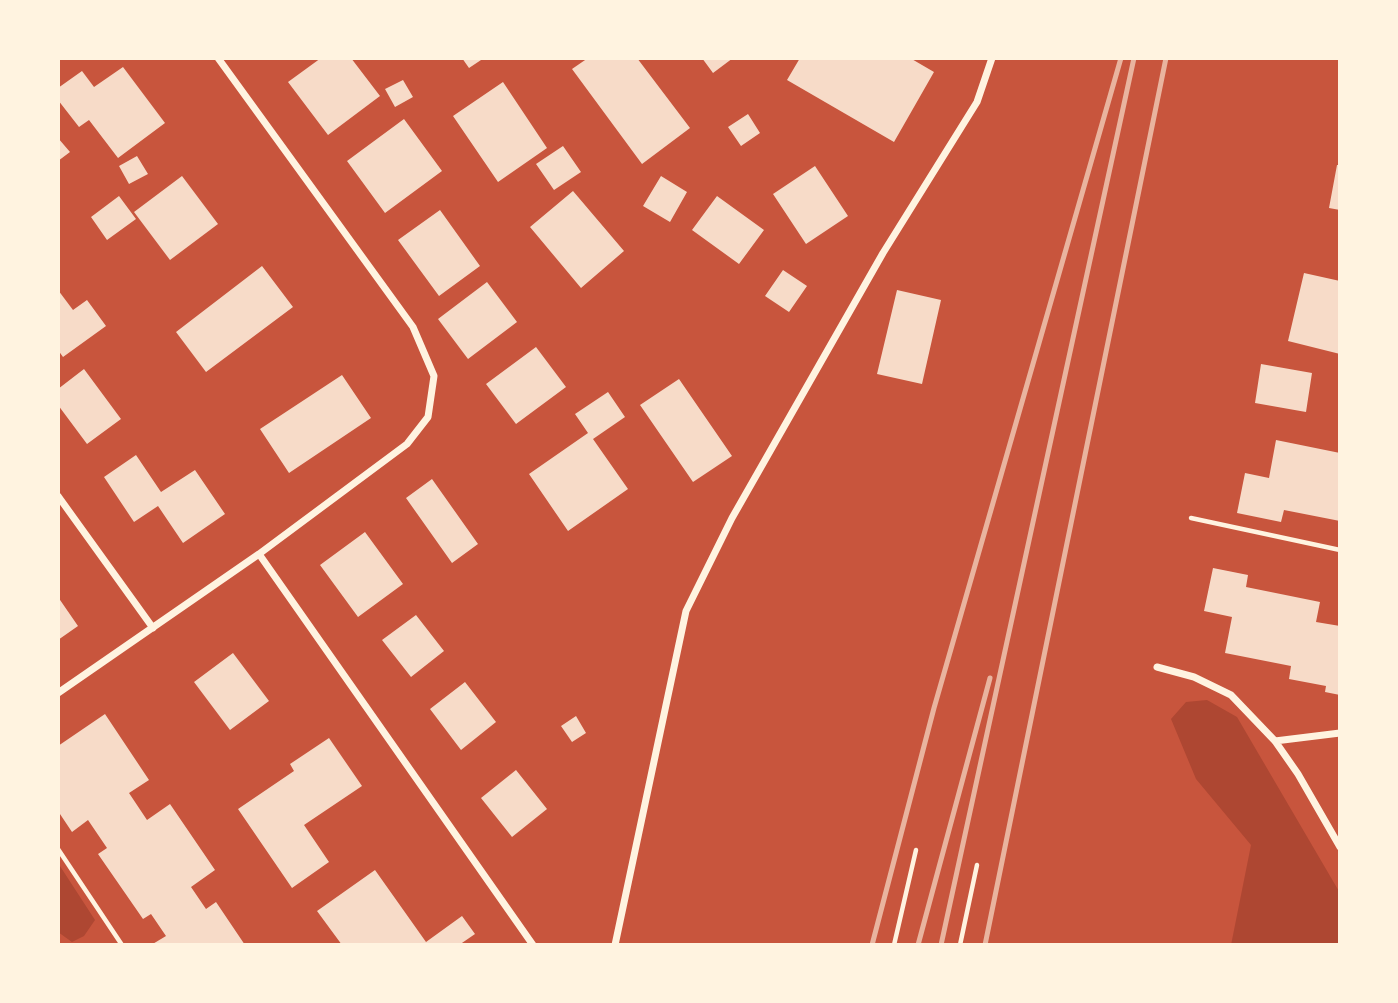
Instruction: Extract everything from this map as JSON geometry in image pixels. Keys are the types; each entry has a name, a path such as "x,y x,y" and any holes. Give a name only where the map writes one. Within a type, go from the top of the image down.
{"street":[{"path":"58,693 259,554 407,444 428,417 434,376 413,327 218,58"},
{"path":"615,945 686,611 732,518 883,253 977,102 992,58"},
{"path":"58,496 153,628"},
{"path":"259,554 533,945"},
{"path":"1157,667 1194,677 1231,695 1275,741 1298,774 1340,847"},
{"path":"1275,741 1340,733"}],"path":[{"path":"1191,518 1340,550"},
{"path":"58,849 122,945"},
{"path":"894,945 916,849"},
{"path":"960,945 977,866"}],"shaded area":[{"path":"1207,700 1237,717 1340,893 1340,945 1231,945 1251,845 1196,779 1171,719 1186,702"},
{"path":"58,863 95,920 84,936 72,942 58,932"}],"building":[{"path":"321,58 351,58 380,96 328,135 288,82"},
{"path":"462,58 484,58 469,68"},
{"path":"588,58 637,58 690,128 642,164 572,69"},
{"path":"702,58 733,58 713,73"},
{"path":"800,58 910,58 934,72 894,142 787,80"},
{"path":"123,67 165,123 118,158 89,120 79,127 58,100 58,88 82,71 94,87"},
{"path":"403,80 413,97 395,107 385,89"},
{"path":"503,82 547,148 498,182 453,116"},
{"path":"748,114 760,133 741,146 728,127"},
{"path":"404,119 442,171 385,213 347,161"},
{"path":"58,138 70,152 58,161"},
{"path":"563,146 581,172 554,190 536,164"},
{"path":"137,156 148,174 129,184 119,166"},
{"path":"1337,165 1340,165 1340,210 1329,208"},
{"path":"815,166 848,216 806,244 773,194"},
{"path":"182,176 218,224 170,260 134,212"},
{"path":"661,176 687,192 670,222 643,206"},
{"path":"573,191 624,251 581,288 530,227"},
{"path":"119,196 136,219 107,240 91,217"},
{"path":"717,196 764,230 739,264 692,230"},
{"path":"440,210 480,266 439,296 398,240"},
{"path":"262,266 293,307 206,372 176,332"},
{"path":"783,270 807,286 789,312 765,296"},
{"path":"1304,273 1340,281 1340,354 1288,341"},
{"path":"487,282 517,322 468,359 438,319"},
{"path":"58,290 73,310 87,300 106,326 63,357 58,350"},
{"path":"897,290 941,300 922,384 877,374"},
{"path":"536,347 566,387 516,424 486,384"},
{"path":"1261,364 1312,373 1306,412 1255,403"},
{"path":"84,369 121,419 87,444 58,405 58,389"},
{"path":"342,375 371,418 289,473 260,429"},
{"path":"679,379 732,456 693,482 640,405"},
{"path":"608,392 625,417 593,439 628,489 568,531 529,474 588,433 575,414"},
{"path":"1276,440 1340,453 1340,521 1284,510 1281,522 1237,513 1245,473 1269,478"},
{"path":"136,455 161,492 195,470 225,514 183,543 158,506 134,522 104,477"},
{"path":"432,479 478,544 452,563 406,498"},
{"path":"365,532 403,584 358,617 320,565"},
{"path":"1213,568 1248,575 1246,587 1320,602 1316,622 1340,626 1340,695 1325,692 1326,686 1289,679 1291,666 1225,653 1232,617 1204,611"},
{"path":"58,597 78,626 58,640"},
{"path":"416,615 444,651 411,677 382,640"},
{"path":"233,653 269,701 230,730 194,682"},
{"path":"465,682 496,722 461,750 430,709"},
{"path":"105,714 149,780 129,793 147,820 170,804 215,870 191,887 206,909 216,902 245,945 151,945 166,936 151,914 143,919 98,854 107,848 88,820 72,832 58,811 58,746"},
{"path":"576,716 586,733 572,742 561,726"},
{"path":"329,738 362,786 304,825 329,862 292,888 238,809 294,771 290,764"},
{"path":"516,770 547,809 512,837 481,798"},
{"path":"375,870 426,942 462,916 475,934 459,945 342,945 317,911"}],"railway":[{"path":"872,945 934,708 1121,58"},
{"path":"941,945 1134,58"},
{"path":"985,945 1166,58"},
{"path":"918,945 990,678"}]}
